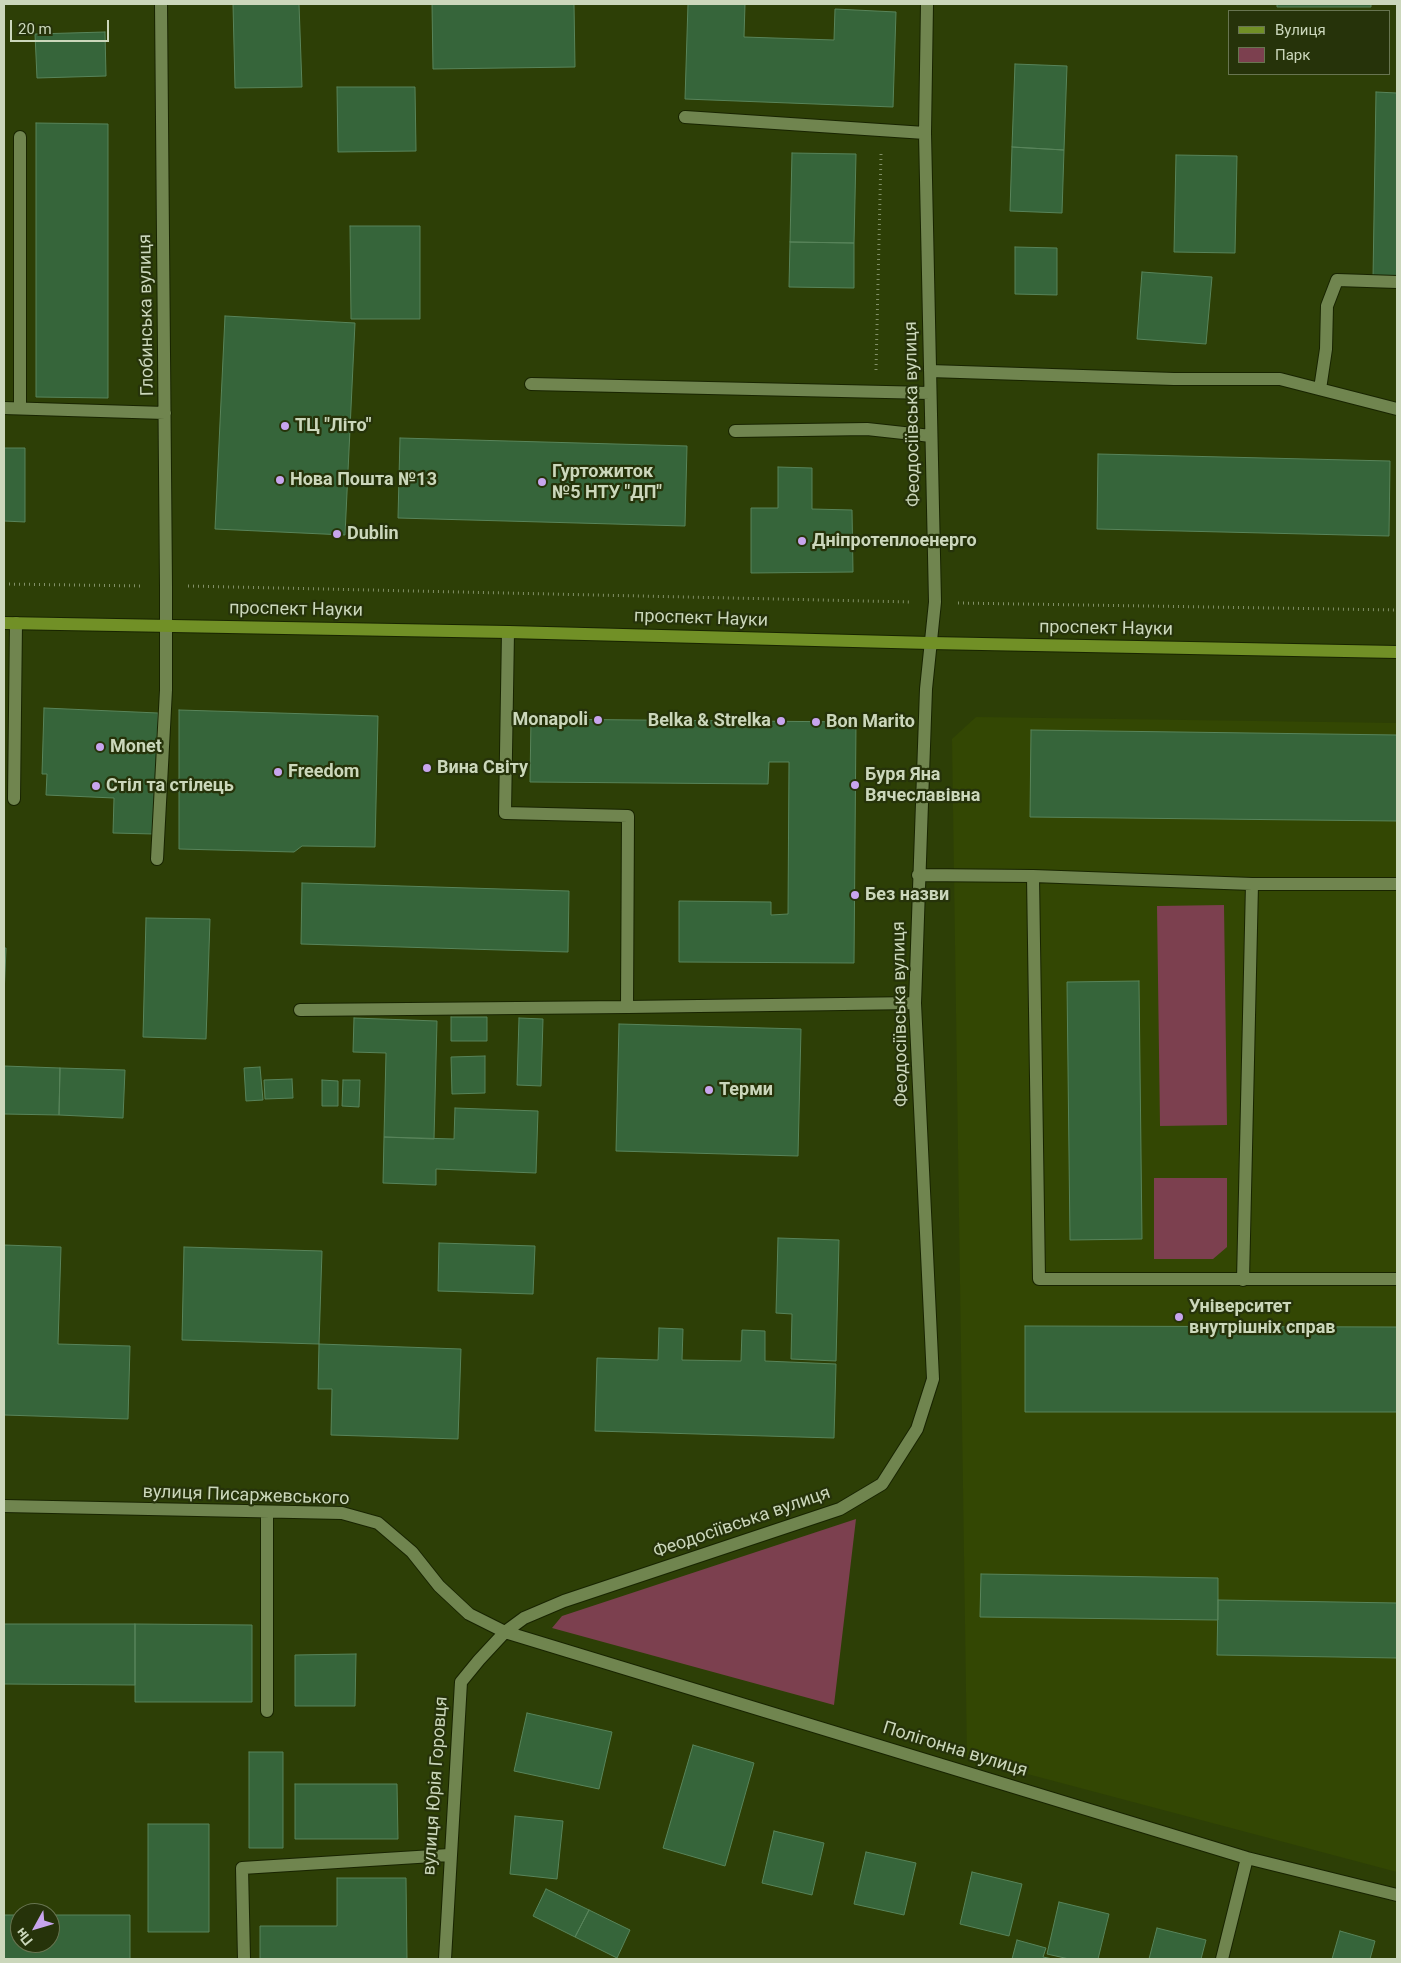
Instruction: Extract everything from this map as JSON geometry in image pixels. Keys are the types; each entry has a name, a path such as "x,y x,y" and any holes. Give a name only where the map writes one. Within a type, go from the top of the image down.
{"main road":[{"name":"проспект Науки","path":"10,623 1397,652"}],"street":[{"name":"Глобинська вулиця","path":"157,859 166,690 160,4"},
{"name":"Феодосіївська вулиця","path":"505,1632 524,1618 564,1601 840,1509 882,1484 917,1429 933,1380 915,1003 926,689 935,602 925,133 927,4"},
{"path":"685,117 925,133"},
{"path":"20,137 20,408"},
{"path":"1320,389 1326,349 1327,306 1337,280 1397,282"},
{"path":"930,371 1174,379 1280,379 1397,409"},
{"path":"531,384 875,390 930,393"},
{"path":"4,408 165,413"},
{"path":"735,431 867,429 931,436"},
{"path":"10,623 14,799"},
{"path":"508,632 505,814 628,816 627,1007"},
{"path":"918,875 1032,876 1252,884 1397,884"},
{"path":"1032,876 1038,1278 1397,1279"},
{"path":"1243,1280 1252,884"},
{"path":"300,1010 915,1003"},
{"name":"вулиця Писаржевського","path":"4,1506 342,1513 378,1523 412,1552 439,1586 469,1614 505,1632"},
{"path":"267,1512 267,1711"},
{"name":"вулиця Юрія Горовця","path":"444,1959 461,1682 505,1632"},
{"name":"Полігонна вулиця","path":"505,1632 1247,1858 1397,1895"},
{"path":"244,1959 242,1868 449,1855"},
{"path":"1222,1959 1247,1858"}],"path":[{"path":"875,390 881,130"},
{"path":"4,584 1397,610"}],"shaded area":[{"name":"Університет внутрішніх справ","path":"976,717 1397,723 1397,1872 967,1758 952,739"}],"green space":[{"path":"1224,905 1227,1125 1160,1126 1157,906"},
{"path":"1154,1178 1227,1178 1227,1247 1213,1259 1154,1259"},
{"path":"856,1519 834,1705 552,1628 562,1616"}],"building":[{"path":"233,4 299,4 302,87 235,88"},
{"path":"432,4 574,4 575,67 433,69"},
{"path":"688,4 745,4 744,37 834,40 835,9 896,12 893,107 685,99"},
{"path":"1277,4 1371,4 1371,7 1277,7"},
{"path":"105,32 106,76 37,78 35,34"},
{"path":"1015,64 1067,66 1064,150 1012,147"},
{"path":"337,87 415,87 416,151 338,152"},
{"path":"1376,92 1397,93 1397,278 1373,278"},
{"path":"36,123 108,124 108,398 36,397"},
{"path":"1012,147 1064,150 1062,213 1010,211"},
{"path":"792,153 856,154 854,243 790,242"},
{"path":"1176,155 1237,156 1235,253 1174,252"},
{"path":"350,226 420,226 420,319 351,319"},
{"path":"790,242 854,243 854,288 789,287"},
{"path":"1015,247 1057,248 1057,295 1015,294"},
{"path":"1142,272 1212,277 1206,344 1137,339"},
{"name":"ТЦ \"Літо\"","path":"225,316 355,323 345,535 215,529"},
{"name":"Гуртожиток №5 НТУ \"ДП\"","path":"400,438 687,446 685,526 398,518"},
{"path":"4,448 25,448 25,522 4,521"},
{"path":"1098,454 1390,461 1389,536 1097,529"},
{"name":"Дніпротеплоенерго","path":"778,467 812,468 812,509 852,510 853,572 751,573 751,508 778,508"},
{"name":"Monet","path":"44,708 158,713 154,834 113,833 114,798 46,795 47,774 42,774"},
{"name":"Freedom","path":"179,710 378,716 375,847 302,846 294,852 179,849"},
{"path":"531,719 856,722 854,963 679,962 679,901 771,902 771,915 788,914 789,762 769,762 768,784 530,782"},
{"path":"1031,730 1397,735 1397,821 1030,817"},
{"path":"302,883 569,891 568,952 301,944"},
{"path":"146,918 210,919 206,1039 143,1037"},
{"path":"4,948 6,948 4,996"},
{"path":"1139,981 1142,1239 1070,1240 1067,982"},
{"path":"451,1017 487,1017 487,1041 451,1041"},
{"path":"354,1018 437,1021 434,1139 384,1137 386,1053 353,1052"},
{"path":"519,1018 543,1019 541,1086 517,1085"},
{"name":"Терми","path":"619,1024 801,1029 798,1156 616,1151"},
{"path":"485,1056 485,1093 452,1094 451,1057"},
{"path":"4,1066 60,1068 59,1115 4,1114"},
{"path":"260,1067 263,1100 246,1101 244,1068"},
{"path":"60,1068 125,1070 123,1118 59,1115"},
{"path":"292,1079 293,1098 265,1099 264,1080"},
{"path":"322,1080 338,1081 338,1106 322,1106"},
{"path":"343,1080 360,1080 359,1107 342,1106"},
{"path":"455,1108 538,1111 536,1173 436,1169 436,1185 383,1183 384,1137 454,1139"},
{"path":"778,1238 839,1240 836,1361 791,1359 792,1314 776,1313"},
{"path":"439,1243 535,1246 533,1294 438,1291"},
{"path":"4,1245 61,1247 58,1344 130,1346 128,1419 4,1415"},
{"path":"184,1247 322,1251 319,1344 182,1340"},
{"path":"1025,1326 1397,1327 1397,1412 1025,1412"},
{"path":"659,1328 683,1329 682,1360 741,1361 742,1330 765,1331 765,1361 836,1364 834,1438 595,1431 597,1358 658,1360"},
{"path":"319,1344 461,1349 458,1439 331,1435 332,1389 318,1389"},
{"path":"981,1574 1218,1578 1218,1620 980,1617"},
{"path":"1218,1600 1397,1603 1397,1658 1217,1655"},
{"path":"4,1624 135,1624 135,1685 4,1684"},
{"path":"135,1624 252,1625 252,1702 135,1702"},
{"path":"356,1654 355,1706 295,1706 295,1655"},
{"path":"527,1713 612,1732 599,1789 514,1771"},
{"path":"693,1745 754,1763 725,1866 663,1848"},
{"path":"249,1752 283,1752 283,1848 249,1848"},
{"path":"295,1784 397,1784 398,1839 295,1839"},
{"path":"515,1816 563,1821 557,1879 510,1874"},
{"path":"148,1824 209,1824 209,1932 148,1932"},
{"path":"774,1831 824,1843 812,1895 762,1883"},
{"path":"866,1852 916,1863 904,1915 854,1904"},
{"path":"972,1872 1022,1884 1009,1936 960,1924"},
{"path":"337,1878 406,1878 407,1959 260,1959 260,1926 337,1926"},
{"path":"546,1889 589,1910 575,1937 533,1916"},
{"path":"1059,1902 1109,1914 1098,1959 1069,1959 1047,1954"},
{"path":"589,1910 630,1930 617,1958 575,1937"},
{"path":"4,1915 10,1915 10,1953 60,1953 60,1915 130,1915 130,1959 4,1959"},
{"path":"1157,1928 1206,1940 1201,1959 1149,1959"},
{"path":"1340,1931 1375,1941 1370,1959 1332,1959"},
{"path":"1017,1940 1046,1948 1043,1957 1053,1959 1012,1959"}],"place":[{"name":"ТЦ \"Літо\"","path":"285,426"},
{"name":"Нова Пошта №13","path":"280,480"},
{"name":"Гуртожиток №5 НТУ \"ДП\"","path":"542,482"},
{"name":"Dublin","path":"337,534"},
{"name":"Дніпротеплоенерго","path":"802,541"},
{"name":"Monapoli","path":"598,720"},
{"name":"Belka & Strelka","path":"781,721"},
{"name":"Bon Marito","path":"816,722"},
{"name":"Monet","path":"100,747"},
{"name":"Вина Світу","path":"427,768"},
{"name":"Freedom","path":"278,772"},
{"name":"Буря Яна Вячеславівна","path":"855,785"},
{"name":"Стіл та стілець","path":"96,786"},
{"name":"Без назви","path":"855,895"},
{"name":"Терми","path":"709,1090"},
{"name":"Університет внутрішніх справ","path":"1179,1317"}]}
